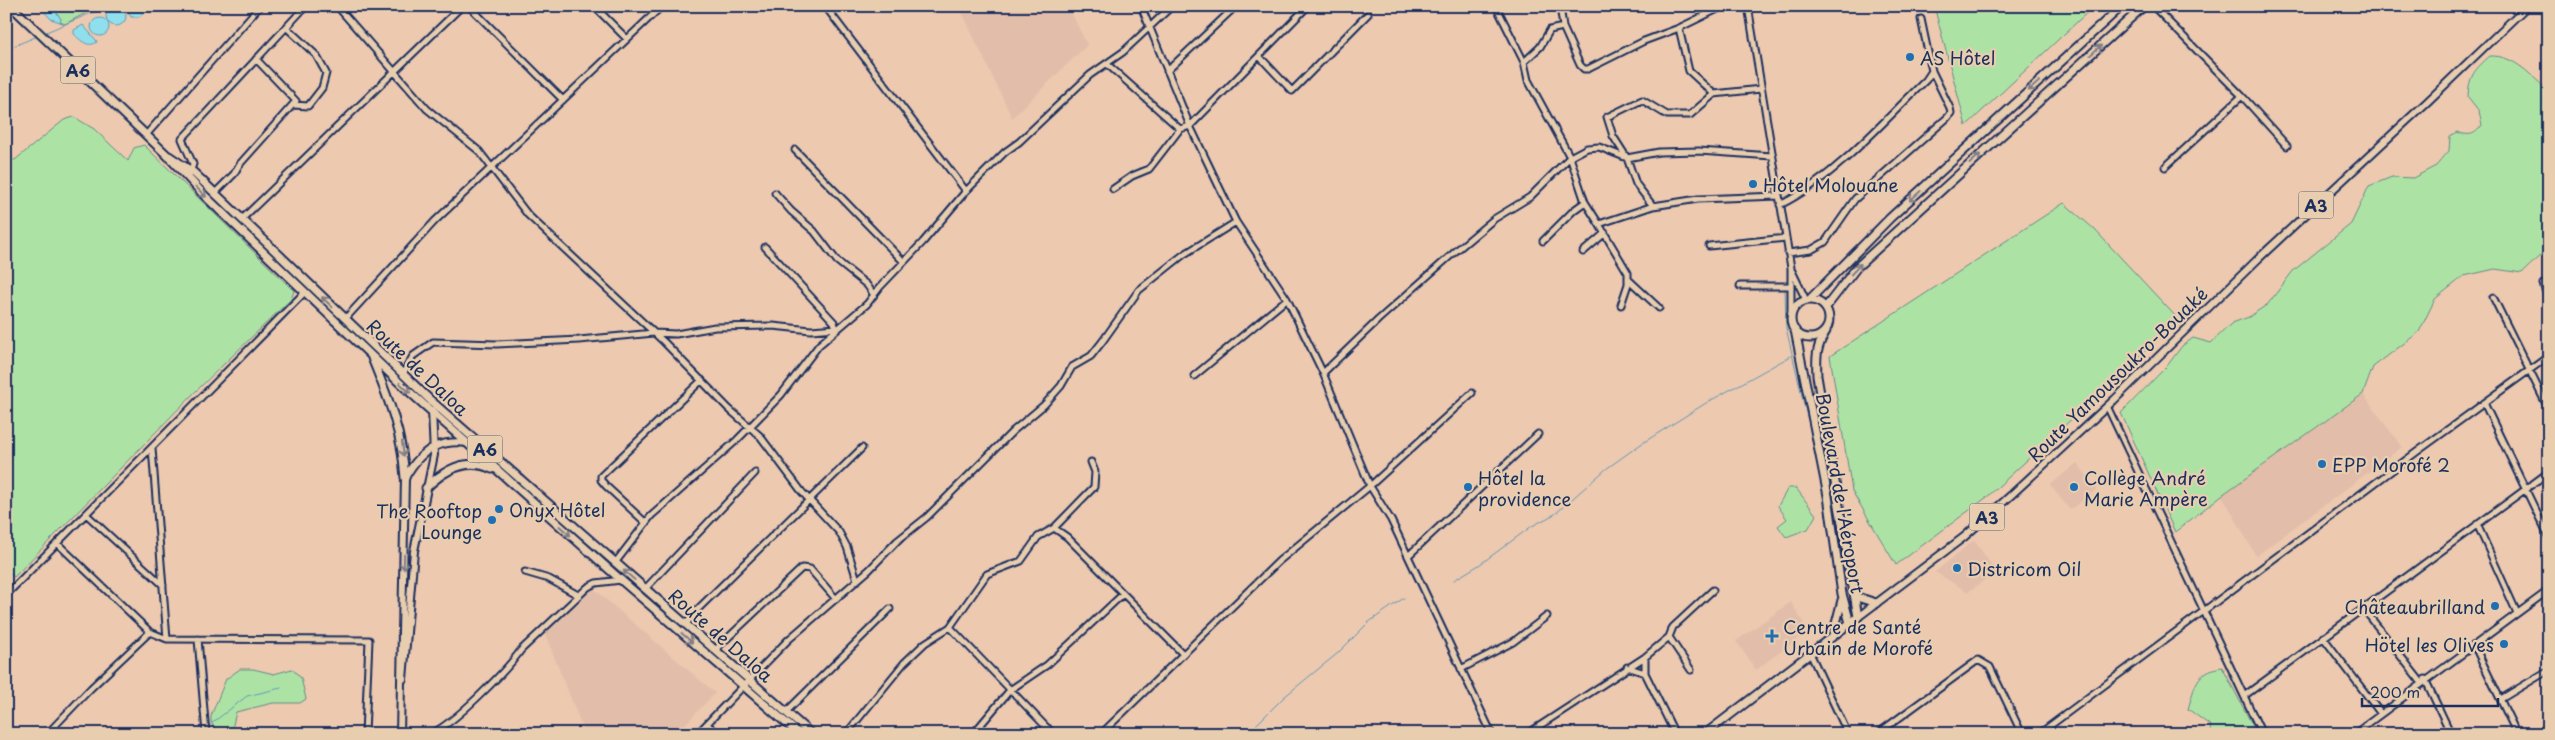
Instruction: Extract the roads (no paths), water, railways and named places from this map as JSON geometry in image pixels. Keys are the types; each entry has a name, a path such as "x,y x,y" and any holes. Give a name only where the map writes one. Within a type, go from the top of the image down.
{"highway":[{"name":"A6","path":"11,6 370,353"},
{"path":"1808,300 1890,218 2122,6"},
{"path":"1826,307 1857,266 2144,6"},
{"name":"Route de Daloa","path":"168,156 191,170 430,400 480,445 811,734"},
{"path":"1808,300 1816,300 1826,307 1830,319 1826,331 1816,338 1810,338 1799,334 1795,330 1791,315 1798,304 1808,300"},
{"name":"Boulevard de l'Aéroport","path":"1795,330 1804,367 1828,496 1842,594 1850,623"},
{"name":"Boulevard de l'Aéroport","path":"1826,331 1818,343 1816,353 1817,376 1858,617"},
{"path":"370,353 387,392 400,433 405,478"},
{"name":"Route de Daloa","path":"370,353 463,441 799,734"},
{"path":"426,488 442,474 459,466 485,466 498,472"},
{"path":"1852,590 1857,597 1876,604"},
{"path":"1833,636 1840,615 1842,594"},
{"name":"Route Yamousoukro-Bouaké","path":"1704,734 1858,617"}],"main road":[{"name":"Route Yamousoukro-Bouaké","path":"1858,617 1971,530 2107,406 2259,258 2427,102 2526,6"},
{"path":"401,688 414,550 435,446 430,400"},
{"path":"400,734 405,478 417,460 435,446 463,441 480,445"}],"street":[{"path":"146,135 260,6"},
{"path":"191,170 193,164 182,139 306,6"},
{"path":"337,6 427,109 464,138 492,167 528,215 654,333 729,409 751,426 810,500 839,532 847,547 857,580"},
{"path":"242,220 377,90 394,70 462,6"},
{"path":"469,6 563,100"},
{"path":"594,6 627,39"},
{"path":"825,6 966,191"},
{"path":"1141,6 1190,126 1236,222 1287,299 1323,373 1370,486 1392,520 1492,734"},
{"path":"615,563 646,523 677,491 751,426 781,395 819,345 836,328 849,321 874,295 966,191 1090,75 1107,64 1150,29 1172,6"},
{"path":"1167,71 1236,6"},
{"path":"1113,189 1132,176 1149,169 1180,129 1190,126 1308,6"},
{"path":"1496,6 1524,62 1528,80 1570,157 1585,202 1624,264 1628,279 1621,305"},
{"path":"1560,6 1563,27 1580,65 1584,69 1588,69 1644,41 1679,28 1724,6"},
{"path":"1748,6 1791,268 1791,315"},
{"path":"2152,6 2242,96 2286,146"},
{"path":"345,319 435,221 660,7"},
{"path":"1259,56 1292,91 1368,14"},
{"path":"1788,253 1811,250 1825,242 1856,199 1951,113 1932,71 1921,19"},
{"path":"1524,62 1540,47 1550,30 1563,27"},
{"path":"286,28 316,55 326,73 315,100 308,106 294,105"},
{"path":"1679,28 1689,71 1714,94"},
{"path":"214,193 234,174 239,165 296,101 295,97 256,59"},
{"path":"1107,64 1180,129"},
{"path":"1780,205 1807,190 1832,169 1885,120 1932,71"},
{"path":"1653,206 1636,184 1627,158 1613,136 1607,117 1642,100 1668,115 1690,115 1714,94 1761,89"},
{"path":"2165,167 2242,96"},
{"path":"1323,373 1378,320 1457,250 1494,219 1530,196 1560,170 1570,157 1588,148 1599,147 1627,158 1659,152 1699,151 1772,156"},
{"path":"795,150 904,262"},
{"path":"775,193 791,212 814,230 837,261 867,285 874,295"},
{"path":"1599,224 1653,206 1698,199 1778,196"},
{"path":"1543,241 1574,210 1585,202"},
{"path":"697,734 744,688 788,640 857,580 1044,405 1061,386 1072,367 1090,356 1102,342 1139,290 1183,254 1236,222"},
{"path":"1583,252 1605,233"},
{"path":"1709,246 1786,238"},
{"path":"765,247 834,322 836,328"},
{"path":"1791,268 1808,300"},
{"path":"1628,279 1659,308"},
{"path":"2543,284 2549,301"},
{"path":"1740,286 1791,286"},
{"path":"6,595 305,292"},
{"path":"2493,297 2549,410"},
{"path":"1194,376 1287,299"},
{"path":"403,374 413,356 433,342 497,344 602,339 654,333 676,334 716,327 772,326 810,330 836,328"},
{"path":"2039,734 2203,610 2549,356"},
{"path":"646,523 606,486 601,480 602,476 702,380"},
{"path":"1102,734 1182,653 1279,560 1370,486 1472,393"},
{"path":"2484,403 2549,538"},
{"path":"2107,406 2262,734"},
{"path":"1408,556 1538,434"},
{"path":"152,448 168,638"},
{"path":"686,624 699,608 862,448"},
{"path":"846,734 904,663 926,643 950,627 987,574 1021,561 1038,537 1054,528 1094,487 1095,472 1091,462"},
{"path":"2244,696 2549,472"},
{"path":"645,589 755,473"},
{"path":"86,514 163,585"},
{"path":"2477,524 2517,614"},
{"path":"1054,528 1067,537 1182,653"},
{"path":"57,543 150,632 168,638 369,640 365,734"},
{"path":"715,650 802,568 810,569 836,599"},
{"path":"525,572 549,579 578,595"},
{"path":"430,734 466,707 578,595 596,583 621,580"},
{"path":"1527,734 1645,657 1669,637 1673,627 1713,590"},
{"path":"2354,734 2423,681 2549,590"},
{"path":"973,734 1010,690 1047,666 1123,594"},
{"path":"2363,608 2423,681 2451,734"},
{"path":"786,712 890,609"},
{"path":"1461,669 1513,642 1547,616"},
{"path":"950,627 1053,734"},
{"path":"47,734 91,688 150,632"},
{"path":"1669,637 1691,670"},
{"path":"2323,638 2381,714"},
{"path":"198,639 206,734"},
{"path":"2474,645 2517,734"},
{"path":"1810,653 1848,734"},
{"path":"1645,657 1645,673 1675,734"},
{"path":"1877,734 1978,660 1990,667 2022,734"},
{"path":"1627,667 1645,673"},
{"path":"2501,699 2549,670"},
{"path":"707,724 717,734"},
{"path":"1036,734 1048,728"}],"water":[{"path":"39,6 52,6 61,19 60,22 51,19"},
{"path":"116,6 123,9 126,16 123,23 116,26 109,23 106,16 109,9"},
{"path":"125,6 144,6 143,14 139,17 131,17"},
{"path":"100,18 106,21 109,27 106,33 100,36 94,33 91,27 94,21"},
{"path":"83,25 97,42 88,44 74,34 74,30"}],"waterway":[{"path":"44,33 108,6"},
{"path":"6,49 38,36"},
{"path":"1785,289 1786,328 1807,417"},
{"path":"1454,580 1479,565 1532,526 1555,514 1606,469 1641,444 1706,403 1791,356"},
{"path":"1247,734 1284,697 1338,653 1369,622 1404,598"},
{"path":"207,727 247,696 281,688"},
{"path":"199,734 203,730"}],"place":[{"name":"AS Hôtel","path":"1910,57"},
{"name":"Hôtel Molouane","path":"1753,184"},
{"name":"EPP Morofé 2","path":"2322,464"},
{"name":"Hôtel la providence","path":"1468,487"},
{"name":"Collège André Marie Ampère","path":"2074,487"},
{"name":"Onyx Hôtel","path":"499,509"},
{"name":"The Rooftop Lounge","path":"492,520"},
{"name":"Districom Oil","path":"1957,568"},
{"name":"Châteaubrilland","path":"2495,606"},
{"name":"Centre de Santé Urbain de Morofé","path":"1772,636"},
{"name":"Hötel les Olives","path":"2504,644"}]}
